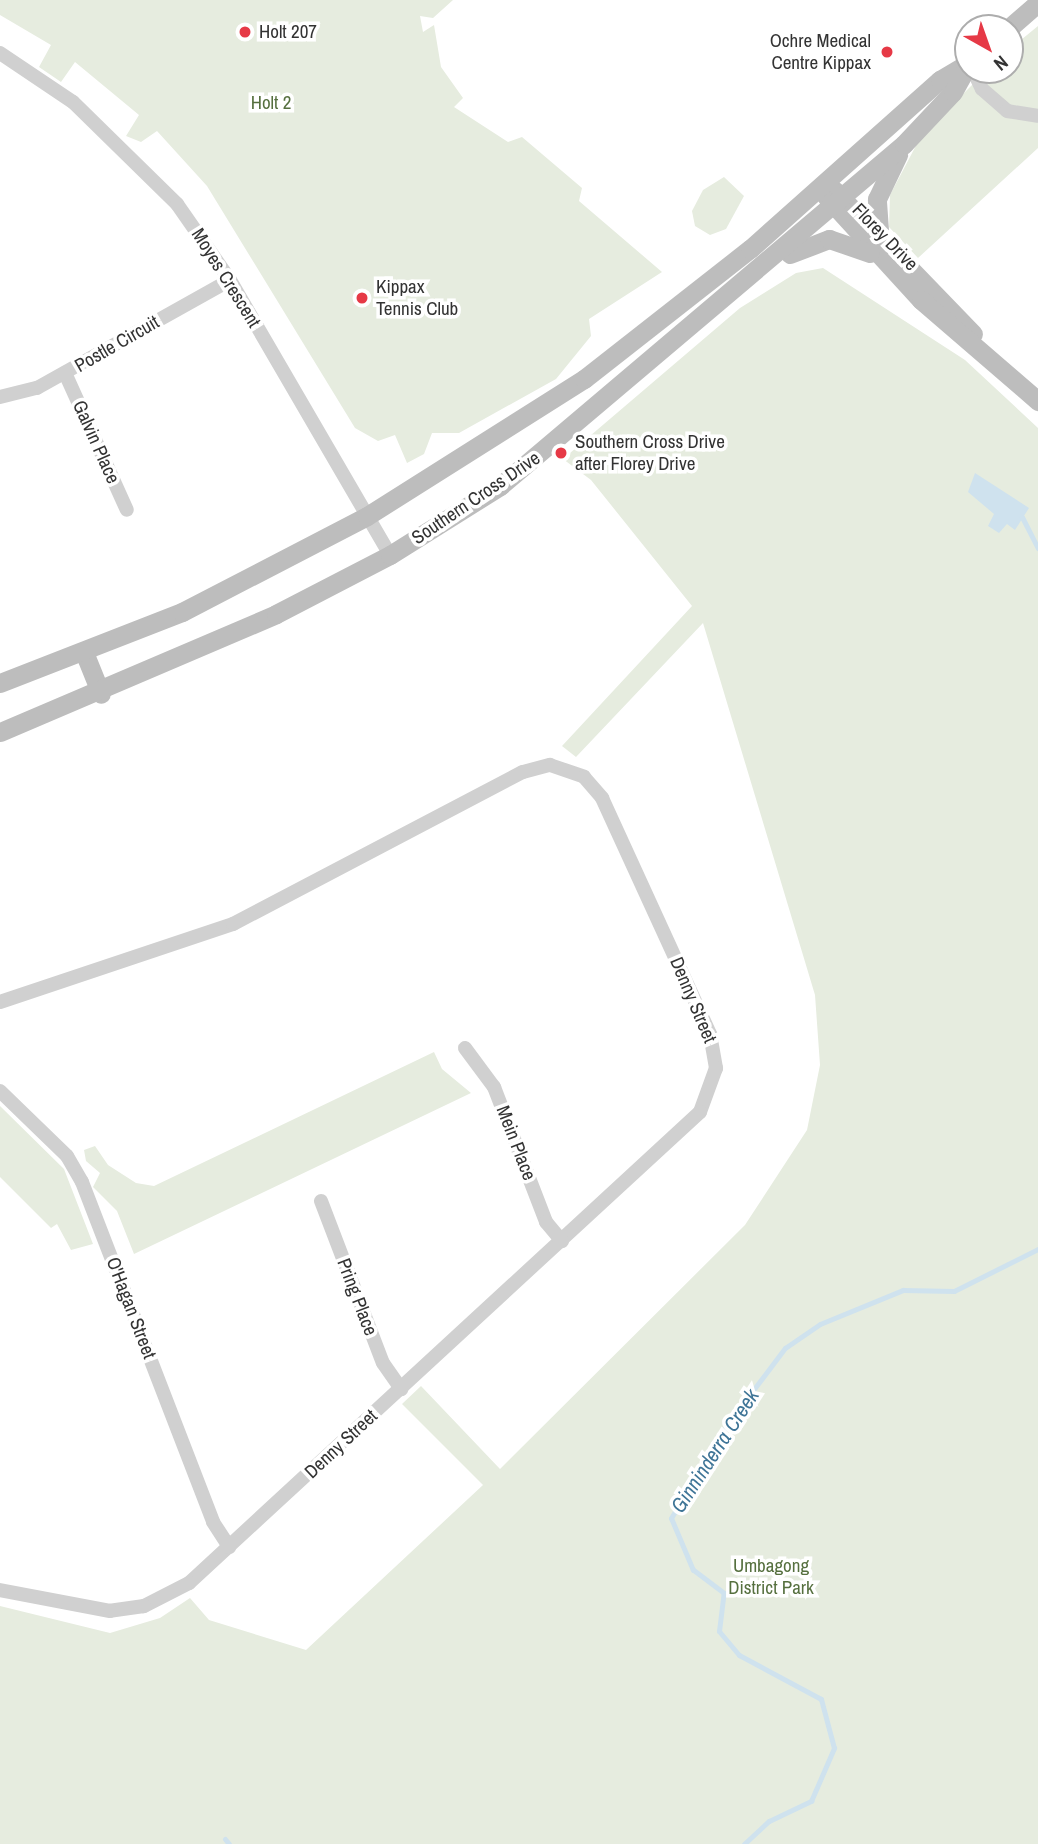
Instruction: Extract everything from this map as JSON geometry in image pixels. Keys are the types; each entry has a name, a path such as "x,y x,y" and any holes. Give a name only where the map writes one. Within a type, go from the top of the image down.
{"main road":[{"path":"1024,15 1038,3"},
{"name":"Southern Cross Drive","path":"0,683 183,612 368,516 584,379 677,310 940,80 954,72"},
{"name":"Southern Cross Drive","path":"0,732 101,694 390,555 551,447 904,144 953,92 957,84"},
{"path":"879,230 877,199 904,144"},
{"name":"Florey Drive","path":"822,185 838,202 877,256 921,300 984,348"},
{"name":"Florey Drive","path":"838,202 879,230 984,348 1038,401"},
{"path":"722,300 810,242 842,242 877,256"},
{"path":"84,652 101,694"}],"street":[{"name":"Moyes Crescent","path":"0,53 73,102 138,161 230,280 390,555"},
{"path":"980,84 1007,111 1038,116"},
{"name":"Postle Circuit","path":"0,397 65,373 230,280"},
{"name":"Galvin Place","path":"65,373 127,510"},
{"name":"Denny Street","path":"0,1002 233,924 523,772 568,768 602,798 710,1034 716,1068 700,1112 189,1583 144,1606 94,1612 0,1590"},
{"name":"Mein Place","path":"465,1048 494,1087 546,1222 562,1241"},
{"name":"O'Hagan Street","path":"0,1091 60,1148 82,1182 213,1522 229,1548"},
{"name":"Pring Place","path":"321,1201 383,1363 401,1389"}],"green space":[{"name":"Holt 2","path":"0,0 453,0 433,18 420,16 423,32 434,25 441,67 463,98 454,107 508,142 522,137 582,188 579,201 662,272 589,319 591,336 556,379 459,433 432,433 424,454 407,463 395,435 378,441 355,428 207,186 157,131 141,142 126,136 139,115 75,62 61,82 39,67 51,45 0,15"},
{"path":"1038,26 1038,148 918,258 889,227 890,195 921,136 973,84 1024,84 1024,38"},
{"path":"724,177 744,196 726,229 710,235 695,226 692,211 703,190"},
{"name":"Umbagong District Park","path":"823,268 965,360 1038,428 1038,1844 0,1844 0,1606 110,1633 160,1618 190,1598 209,1620 306,1650 483,1485 402,1404 421,1386 500,1469 745,1225 807,1130 820,1065 815,995 703,623 576,757 562,746 692,606 591,480 563,459 740,308 796,273"},
{"path":"434,1052 442,1069 471,1093 134,1254 117,1211 93,1187 100,1173 86,1161 84,1150 95,1146 108,1165 136,1183 154,1186"},
{"path":"0,1106 64,1169 93,1244 71,1250 57,1224 51,1228 0,1177"}],"water":[{"path":"975,473 1029,508 1015,530 1007,524 999,533 988,526 994,514 968,492"}],"waterway":[{"path":"1022,517 1038,548"},
{"name":"Ginninderra Creek","path":"744,1844 769,1821 811,1801 834,1748 821,1699 739,1655 719,1631 724,1593 693,1570 671,1518 729,1422 785,1348 820,1324 903,1290 954,1291 1038,1249"},
{"path":"225,1839 229,1844"}],"place":[{"name":"Holt 207","path":"245,32"},
{"name":"Ochre Medical Centre Kippax","path":"887,52"},
{"name":"Kippax Tennis Club","path":"362,298"},
{"name":"Southern Cross Drive after Florey Drive","path":"561,453"}]}
